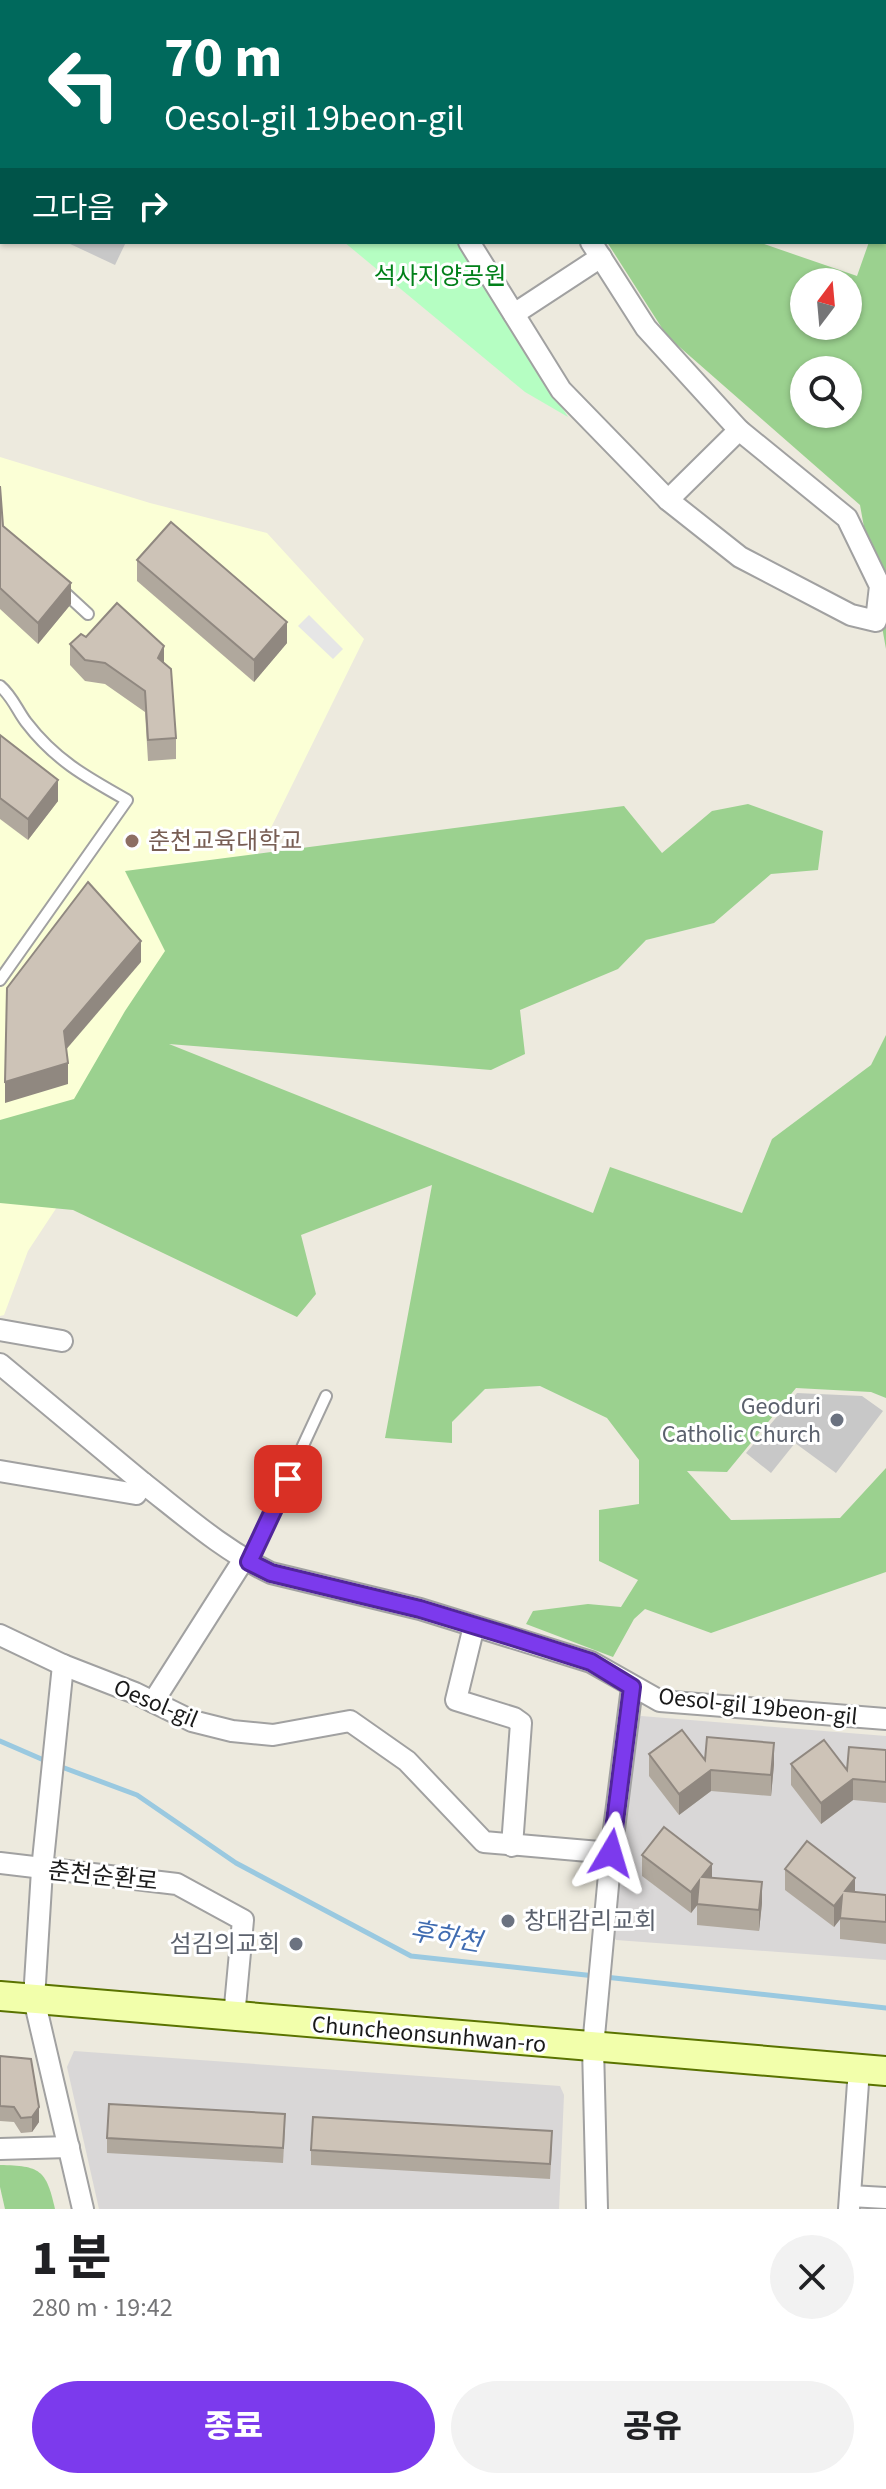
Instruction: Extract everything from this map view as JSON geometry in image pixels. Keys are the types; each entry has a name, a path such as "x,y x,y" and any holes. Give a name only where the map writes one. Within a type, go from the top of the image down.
{"street":[{"path":"470,244 561,390 668,500 740,557 851,615 876,621 880,586 847,518 739,430 646,328 596,250 514,314"},
{"path":"668,500 739,430"},
{"path":"0,1330 62,1341"},
{"name":"Oesol-gil 19beon-gil","path":"0,1364 143,1483 246,1561 271,1573 420,1609 591,1662 660,1701 886,1719"},
{"path":"0,1471 136,1494 143,1483"},
{"path":"153,1702 246,1561"},
{"path":"474,1626 456,1700 521,1723 512,1846"},
{"name":"Oesol-gil","path":"0,1635 192,1721 232,1731 273,1735 350,1721 407,1761 484,1842 611,1853"},
{"path":"63,1665 42,1870 34,1999 83,2209"},
{"name":"Oesol-gil 19beon-gil","path":"593,2047 600,1952 632,1687"},
{"name":"춘천순환로","path":"0,1863 177,1884 243,1920 234,2017"},
{"name":"Chuncheonsunhwan-ro","path":"0,1996 872,2070 850,2202"},
{"path":"593,2047 597,2209"},
{"path":"0,2149 69,2147"},
{"path":"850,2202 886,2198"}],"lane":[{"path":"55,584 88,614"},
{"path":"0,686 26,722 70,767 127,800 0,980"},
{"path":"246,1561 326,1396"}],"shaded area":[{"path":"70,244 125,244 115,265"},
{"name":"춘천교육대학교","path":"0,457 150,503 267,533 364,639 165,1043 28,1251 4,1315 0,1316"},
{"path":"309,615 343,649 333,659 298,626"},
{"path":"797,1393 862,1396 883,1411 836,1473 795,1443 771,1473 746,1453"},
{"path":"641,1716 886,1736 886,1960 616,1940 612,1934 636,1720"},
{"path":"74,2051 560,2086 564,2095 559,2209 99,2209 67,2067"}],"green space":[{"name":"석사지양공원","path":"346,244 460,244 568,417 525,392"},
{"path":"608,244 764,244 834,268 790,268 790,340 862,340 860,268 868,244 886,244 886,649 860,505 667,336"},
{"path":"748,804 823,831 818,870 771,874 714,923 646,940 618,969 520,1010 525,1054 491,1070 169,1044 593,1213 610,1167 742,1213 772,1139 871,1065 886,1035 886,1398 871,1392 796,1388 727,1472 687,1471 731,1520 840,1518 886,1468 886,1572 711,1633 645,1609 634,1619 613,1657 526,1624 533,1611 588,1604 621,1607 638,1580 599,1561 599,1510 639,1504 639,1460 607,1418 540,1386 485,1389 452,1422 452,1443 385,1438 432,1185 301,1235 316,1294 297,1317 73,1210 0,1203 0,1120 74,1099 125,1011 165,951 125,871 624,806 662,853 712,811"},
{"path":"0,2165 39,2172 48,2185 55,2209 5,2209 0,2187"}],"building":[{"path":"0,486 3,526 71,583 38,623 0,588"},
{"path":"171,522 287,622 254,660 137,560"},
{"path":"117,603 164,646 158,658 171,669 176,738 148,740 145,691 105,663 85,660 70,644 81,634 86,637"},
{"path":"0,735 58,780 28,819 0,798"},
{"path":"88,882 141,941 64,1031 68,1063 5,1082 7,988"},
{"path":"682,1730 705,1760 707,1737 774,1743 771,1775 711,1770 679,1794 649,1754"},
{"path":"824,1740 847,1770 849,1747 886,1750 886,1782 853,1779 821,1803 791,1764"},
{"path":"664,1827 712,1864 702,1877 762,1882 759,1910 697,1904 699,1881 691,1892 642,1855"},
{"path":"807,1841 855,1878 845,1891 886,1895 886,1922 840,1918 842,1896 834,1906 785,1869"},
{"path":"0,2056 31,2059 39,2107 32,2117 21,2118 14,2107 0,2106"},
{"path":"109,2104 285,2114 283,2148 107,2138"},
{"path":"313,2117 552,2131 550,2164 311,2150"}],"waterway":[{"name":"후하천","path":"0,1741 46,1761"},
{"name":"후하천","path":"59,1766 137,1795 236,1863 411,1956 595,1976"},
{"name":"후하천","path":"605,1977 886,2008"}],"place":[{"name":"춘천교육대학교","path":"132,841"},
{"name":"Geoduri Catholic Church","path":"837,1420"},
{"name":"창대감리교회","path":"508,1921"},
{"name":"섬김의교회","path":"296,1944"}],"route":[{"path":"288,1479 249,1562 271,1573 420,1609 591,1662 632,1687 611,1853"}]}
